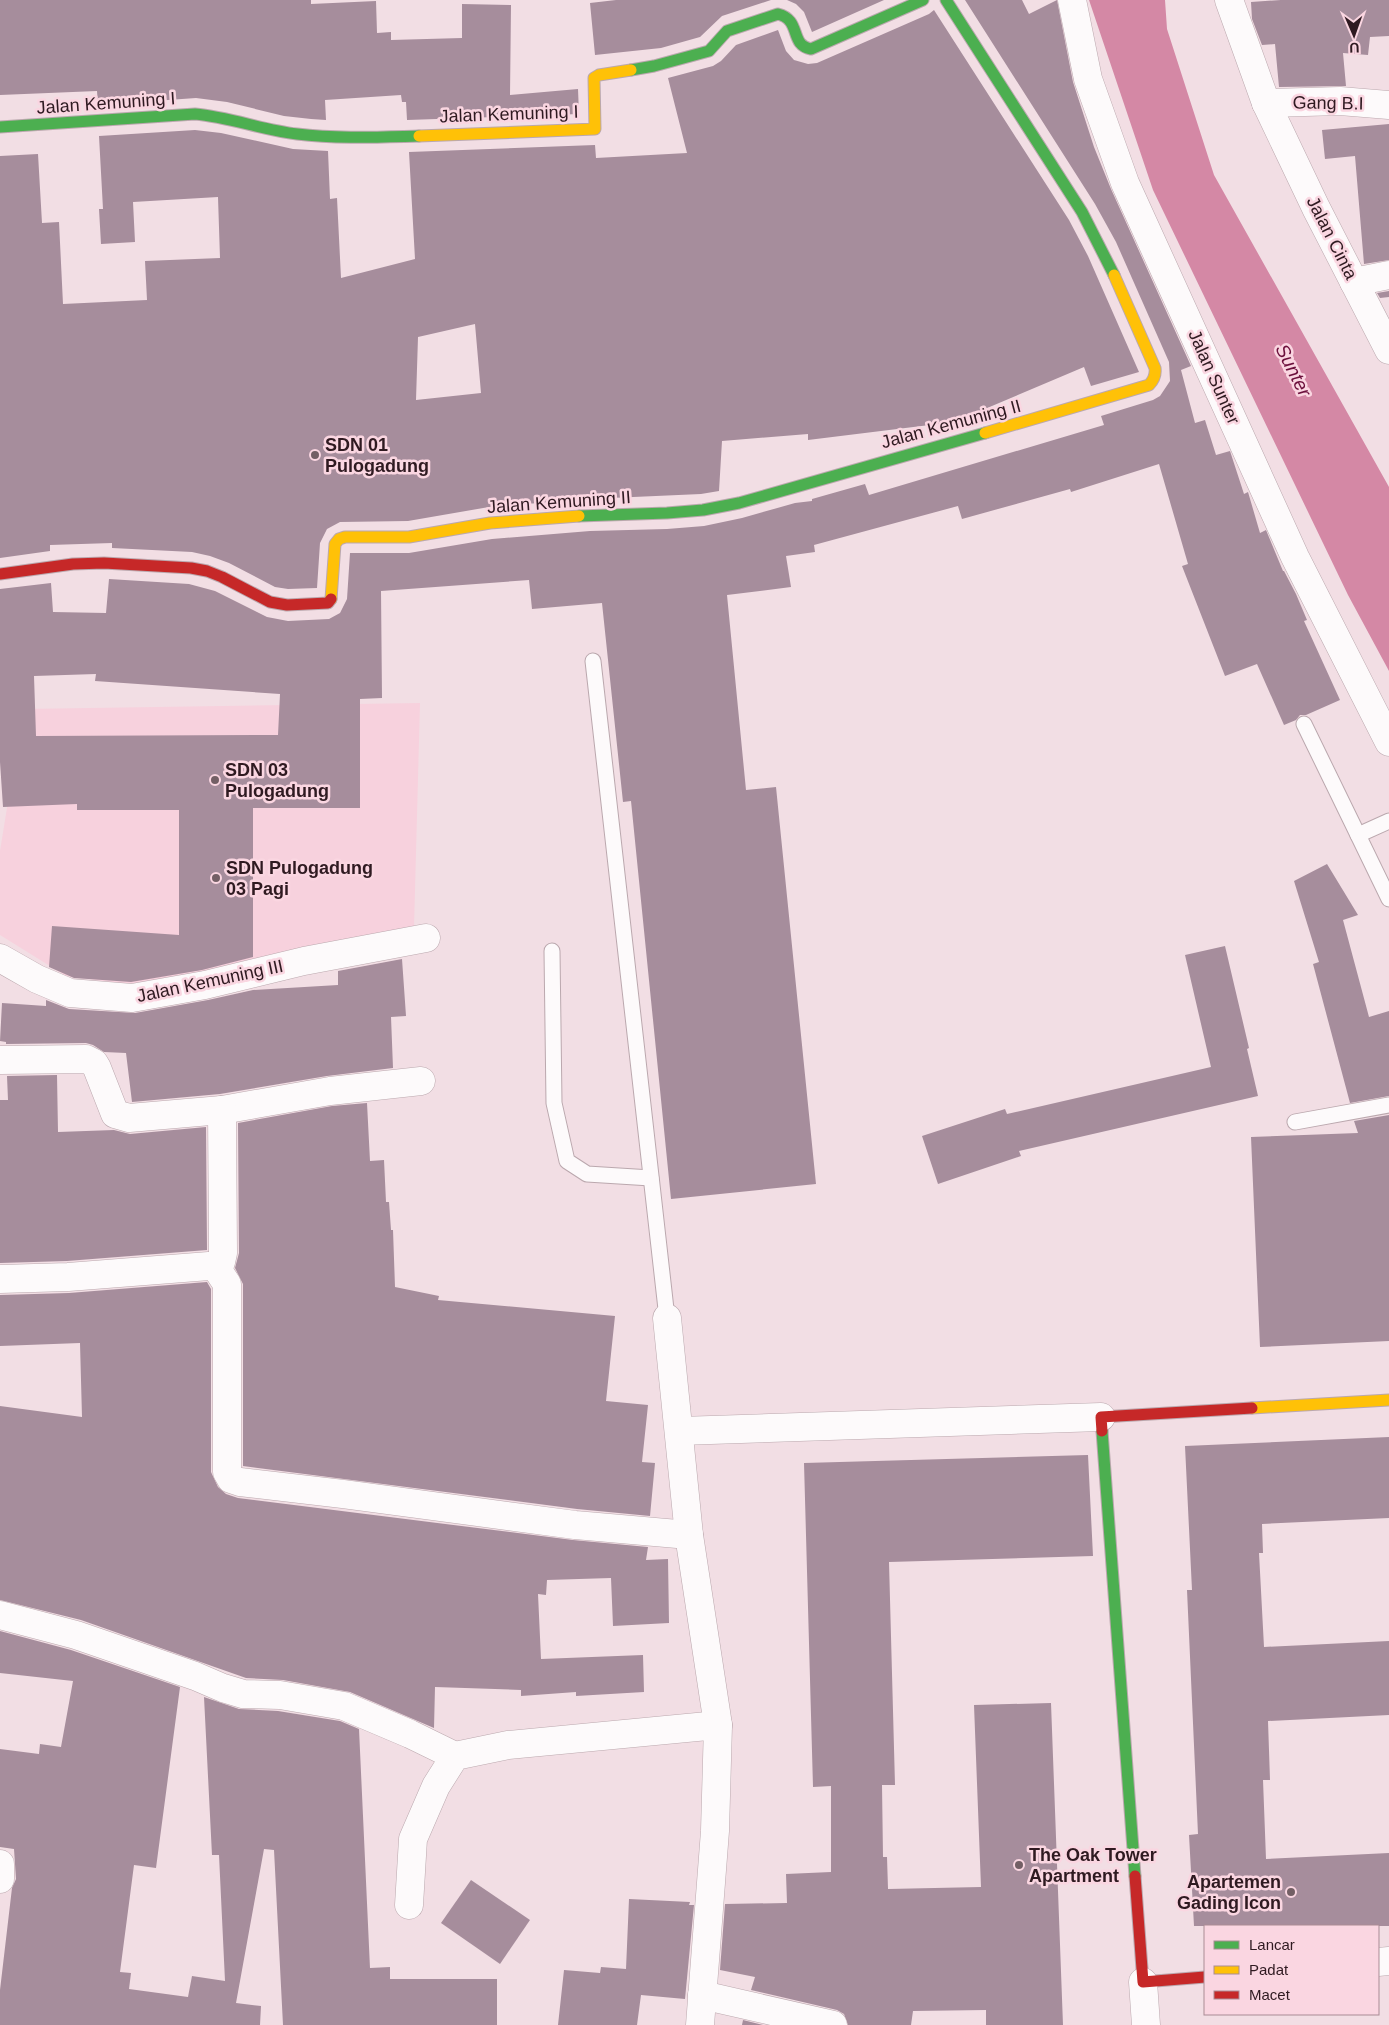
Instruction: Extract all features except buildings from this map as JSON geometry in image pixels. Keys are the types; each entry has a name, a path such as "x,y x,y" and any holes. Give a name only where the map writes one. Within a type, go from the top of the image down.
{"street":[{"name":"Jalan Kemuning I","path":"0,127 195,114 210,115 275,131 310,135 450,135 595,128 593,83 594,78 598,75 654,66 709,51 727,31 778,14 786,14 791,18 800,46 805,49 811,49 924,0"},
{"name":"Jalan Kemuning II","path":"0,574 72,564 104,563 191,568 207,571 222,577 270,602 287,605 328,603 332,598 335,544 338,539 345,537 409,537 490,523 589,515 703,510 739,503 991,432 1149,384 1156,375 1155,368 1102,249 1082,212 946,0"},
{"name":"Jalan Sunter","path":"1072,0 1088,79 1126,183 1295,557 1389,742"},
{"name":"Jalan Cinta","path":"1229,0 1272,114 1389,350"},
{"name":"Gang B.I","path":"1272,114 1340,101 1389,105"},
{"path":"1354,282 1389,275"},
{"name":"Jalan Kemuning III","path":"0,958 37,979 70,993 132,998 205,985 304,961 426,938"},
{"path":"0,1060 86,1059 94,1063 97,1068 115,1114 129,1118 222,1110 330,1091 421,1081"},
{"path":"217,1269 224,1253 222,1110"},
{"path":"0,1279 68,1277 209,1266 217,1269 227,1284 227,1472 231,1479 240,1482 574,1525 689,1535"},
{"path":"667,1318 680,1431 689,1535 718,1726 715,1831 700,2025"},
{"path":"680,1431 1101,1417 1389,1400"},
{"path":"1101,1417 1146,2025"},
{"path":"0,1615 76,1635 236,1692 280,1695 344,1706 410,1734 455,1756 508,1745 718,1726"},
{"path":"409,1905 413,1839 436,1786 455,1756"},
{"path":"0,1864 0,1879"},
{"path":"1143,1982 1204,1977"},
{"path":"702,1994 833,2025"}],"lane":[{"path":"593,661 667,1318"},
{"path":"1304,724 1389,899"},
{"path":"1358,835 1389,821"},
{"path":"552,950 554,1103 567,1161 586,1174 651,1178"},
{"path":"1295,1122 1389,1105"}],"shaded area":[{"name":"SDN 03 Pulogadung","path":"420,703 414,928 141,986 66,976 0,935 0,851 23,709"}],"water":[{"name":"Sunter","path":"1089,0 1165,0 1167,29 1214,175 1389,487 1389,671 1348,595 1153,190"}],"traffic: fast":[{"path":"631,70 654,66 709,51 727,31 778,14 790,21 800,43 804,47 811,49 923,0"},
{"path":"946,0 1082,212 1114,275"},
{"path":"0,127 195,114 312,136 419,136"},
{"path":"579,516 667,513 703,510 739,503 985,433"},
{"path":"1102,1431 1135,1876"}],"traffic: slow":[{"path":"419,136 595,129 594,78 599,75 631,70"},
{"path":"985,433 1151,383 1155,375 1155,368 1114,275"},
{"path":"331,599 335,544 339,539 345,537 409,537 490,523 579,516"},
{"path":"1252,1408 1389,1400"}],"traffic: jam":[{"path":"0,574 73,564 104,563 191,568 207,571 222,577 270,602 287,605 328,603 331,599"},
{"path":"1102,1431 1101,1417 1252,1408"},
{"path":"1135,1876 1143,1982 1204,1977"}],"place":[{"name":"SDN 01 Pulogadung","path":"315,455"},
{"name":"SDN 03 Pulogadung","path":"215,780"},
{"name":"SDN Pulogadung 03 Pagi","path":"216,878"},
{"name":"The Oak Tower Apartment","path":"1019,1865"},
{"name":"Apartemen Gading Icon","path":"1291,1892"}]}
